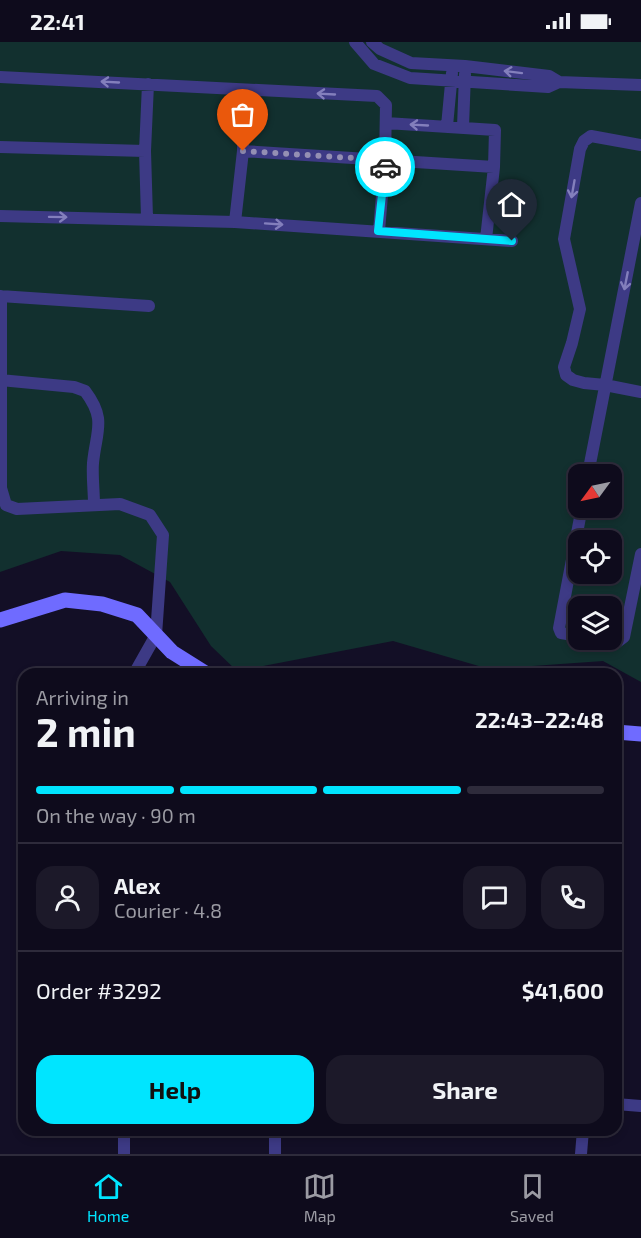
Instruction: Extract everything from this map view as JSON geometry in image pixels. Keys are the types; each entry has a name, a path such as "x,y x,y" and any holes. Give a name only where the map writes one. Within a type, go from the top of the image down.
{"street":[{"path":"355,42 374,64 410,78 548,87 559,82 641,86"},
{"path":"372,42 380,49 411,63 549,76 559,82"},
{"path":"447,126 451,80 459,66"},
{"path":"459,66 464,81 463,127"},
{"path":"0,77 377,96 386,105 385,160 378,231"},
{"path":"147,219 145,151 148,84"},
{"path":"235,222 243,151 244,90"},
{"path":"386,123 495,130 494,167 486,239"},
{"path":"641,145 591,135 584,141 580,149 564,239 580,309 564,367 566,375 584,383 641,392"},
{"path":"0,147 145,151"},
{"path":"243,151 494,167"},
{"path":"590,464 641,203"},
{"path":"0,216 235,222 512,241"},
{"path":"137,668 156,635 163,535 150,515 120,504 3,509 1,488 1,296 149,306"},
{"path":"1,380 74,387 85,391 91,399 100,428 93,463 94,505"},
{"path":"568,634 561,633 559,628 580,518"},
{"path":"622,638 641,554"},
{"path":"0,620 65,600 102,604 137,615 172,652 197,668"},
{"path":"622,732 641,734"},
{"path":"622,1104 641,1106"},
{"path":"124,1136 124,1154"},
{"path":"275,1136 275,1154"}],"green space":[{"path":"0,42 641,42 641,682 622,672 622,668 616,668 603,661 486,668 393,641 253,668 234,668 211,646 170,582 120,555 61,551 0,572"}],"way so far":[{"path":"243,151 385,160 385,167"}],"route":[{"path":"385,167 378,231 512,241"}]}
